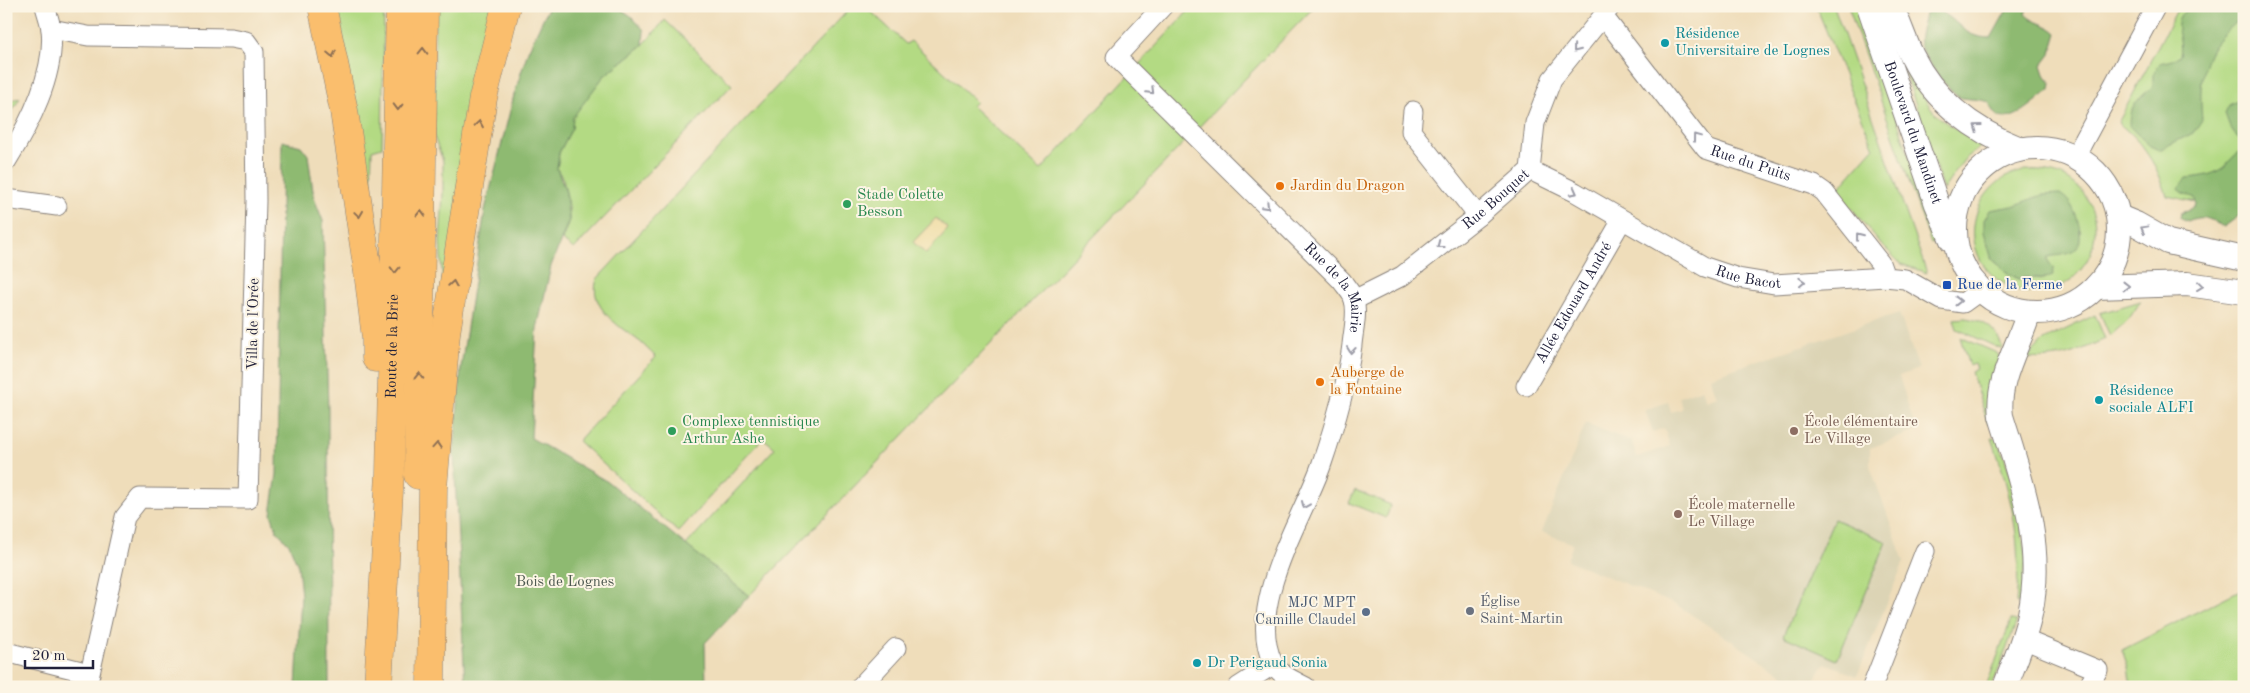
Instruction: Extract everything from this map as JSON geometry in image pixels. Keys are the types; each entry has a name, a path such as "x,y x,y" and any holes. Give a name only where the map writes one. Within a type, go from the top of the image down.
{"highway":[{"path":"322,6 344,112 376,338 378,677"},
{"name":"Route de la Brie","path":"378,677 390,473 400,6"},
{"name":"Route de la Brie","path":"420,687 418,470 424,6"},
{"path":"431,687 434,488 446,333 483,98 506,6"}],"street":[{"path":"6,162 39,101 50,57 51,29 45,6"},
{"name":"Rue de la Mairie","path":"1163,6 1116,57 1342,281 1354,300 1354,324 1350,357 1341,400 1321,467 1272,584 1267,608 1266,629 1268,648 1274,664"},
{"name":"Boulevard du Mandinet","path":"1869,6 1938,204 1959,257"},
{"name":"Boulevard du Mandinet","path":"1891,6 1911,55 1927,83 1947,104 1992,138 2020,149"},
{"path":"2075,156 2156,6"},
{"name":"Rue Bouquet","path":"1354,300 1402,276 1478,216 1530,170 1535,122 1552,79 1607,11"},
{"name":"Rue du Puits","path":"1607,11 1706,149 1819,188 1880,263 1885,276"},
{"name":"Villa de l'Orée","path":"51,29 88,36 231,38 246,42 254,52 256,201 248,498 140,498 125,517 88,680"},
{"path":"1412,111 1411,131 1478,216"},
{"path":"2048,148 2075,156 2099,176 2108,188 2119,217 2120,232 2113,262 2096,287 2072,304 2051,310 2029,312 1998,302 1973,282 1959,257 1955,226 1962,196 1980,171 1999,157 2020,149 2048,148"},
{"name":"Rue Bacot","path":"1530,170 1574,192 1705,268 1738,278 1774,284 1885,276 1905,279 1942,300 1963,303 1981,290"},
{"path":"6,199 57,206"},
{"path":"2119,217 2168,242 2244,258"},
{"name":"Allée Edouard André","path":"1526,386 1622,220"},
{"path":"2096,287 2188,284 2244,292"},
{"path":"2005,687 2030,614 2033,590 2033,534 2031,516 2001,416 1999,400 2002,386 2029,312"},
{"path":"1872,687 1925,551"},
{"path":"2023,639 2098,670 2088,687"},
{"path":"860,687 896,648"},
{"path":"6,652 88,680"},
{"path":"1238,687 1274,664 1284,675 1306,687"}],"shaded area":[{"path":"1899,313 1919,369 1899,376 1916,431 1870,448 1870,466 1904,561 1857,676 1825,663 1810,687 1801,687 1677,605 1567,560 1573,544 1542,532 1586,423 1627,440 1631,439 1637,457 1670,446 1664,428 1653,432 1645,410 1668,402 1671,412 1682,409 1679,397 1702,389 1706,401 1717,397 1710,377"}],"green space":[{"path":"335,6 384,6 382,147 372,150 370,214"},
{"path":"435,6 498,6 443,287 440,242 443,161 434,137"},
{"name":"Bois de Lognes","path":"549,6 616,6 631,16 644,30 643,45 604,76 573,117 572,128 559,153 557,169 566,192 569,220 551,266 537,329 531,438 608,482 749,596 705,643 706,687 465,687 454,454 461,367 485,210 514,95 528,51"},
{"path":"852,6 865,6 906,44 911,41 976,102 972,106 1041,170 1193,6 1315,6 749,596 686,545 775,448 763,438 678,532 578,441 656,357 641,342 606,314 600,306 595,289 597,279"},
{"path":"1816,6 1834,6 1927,273 1901,264 1878,241 1837,190 1874,148"},
{"path":"1848,6 1860,6 1937,242 1931,244"},
{"path":"2009,6 2028,6 2025,14 2032,20 2049,27 2057,33 2051,53 2042,65 2046,77 2051,83 2050,90 2023,111 2007,118 2000,117 1994,113 1989,102 1961,98 1954,94 1930,64 1922,49 1920,33 1925,14 1934,9 1950,17 1973,35 1991,38"},
{"path":"2179,6 2244,6 2244,212 2167,196 2154,165 2142,147 2118,123"},
{"path":"2191,6 2244,6 2244,14 2217,41 2209,54 2203,72 2202,120 2193,133 2159,150 2150,146 2130,127 2131,113 2139,99 2153,87 2153,74 2160,63 2172,60 2180,55 2178,23 2184,12"},
{"path":"665,20 732,85 574,249 562,240 569,220 569,207 563,179 557,169 559,153 572,128 572,117 604,76 643,45"},
{"path":"1905,71 1940,118 1958,131 1985,143 1964,160 1943,190"},
{"path":"20,98 6,121 6,101"},
{"path":"2244,98 2244,141 2234,133 2225,113 2229,105"},
{"path":"282,141 301,146 308,155 314,198 323,221 328,410 329,687 296,687 301,596 298,566 289,544 277,531 271,514 277,474"},
{"path":"2244,151 2244,212 2224,227 2206,218 2188,221 2180,218 2181,213 2188,211 2196,205 2195,198 2182,192 2179,188 2186,178 2213,173 2224,167 2234,156"},
{"path":"2025,170 2046,172 2066,178 2081,190 2090,205 2094,221 2094,238 2090,254 2081,269 2069,281 2044,291 2020,291 1996,278 1981,261 1976,250 1974,238 1976,215 1986,194 2004,178","holes":["2069,202 2081,233 2057,254 2048,257 2045,279 2026,277 2019,279 2009,274 1992,260 2002,208"]},
{"path":"2060,194 2069,202 2078,221 2080,236 2077,248 2063,255 2048,257 2048,261 2054,269 2053,276 2019,279 2009,274 1992,260 1984,232 1984,220 1990,210 2013,206 2042,195"},
{"path":"2141,301 2128,320 2110,336 2100,313"},
{"path":"2095,315 2105,339 2076,352 2058,357 2027,358 2044,340"},
{"path":"1965,318 1979,321 1990,327 2001,343 2003,350 1957,329 1954,319"},
{"path":"1960,337 1997,353 2001,359 1993,421 1988,423 1971,372 1977,369 1975,364 1969,366"},
{"path":"1992,438 1998,439 2016,491 2026,561 2021,603 2016,603 2018,558 2014,519 2005,480"},
{"path":"1355,490 1391,505 1386,518 1349,503"},
{"path":"1834,519 1887,542 1837,660 1783,636"},
{"path":"2244,588 2244,687 2131,687 2128,667 2122,650"},
{"path":"2011,620 2017,621 1992,687 1986,687"}],"sand":[{"path":"936,218 948,229 926,254 913,242"}],"place":[{"name":"Résidence Universitaire de Lognes","path":"1665,43"},
{"name":"Jardin du Dragon","path":"1280,186"},
{"name":"Stade Colette Besson","path":"847,204"},
{"name":"Rue de la Ferme","path":"1947,285"},
{"name":"Auberge de la Fontaine","path":"1320,382"},
{"name":"Résidence sociale ALFI","path":"2099,400"},
{"name":"Complexe tennistique Arthur Ashe","path":"672,431"},
{"name":"École élémentaire Le Village","path":"1794,431"},
{"name":"École maternelle Le Village","path":"1678,514"},
{"name":"Église Saint-Martin","path":"1470,611"},
{"name":"MJC MPT Camille Claudel","path":"1366,612"},
{"name":"Dr Perigaud Sonia","path":"1197,663"}]}
